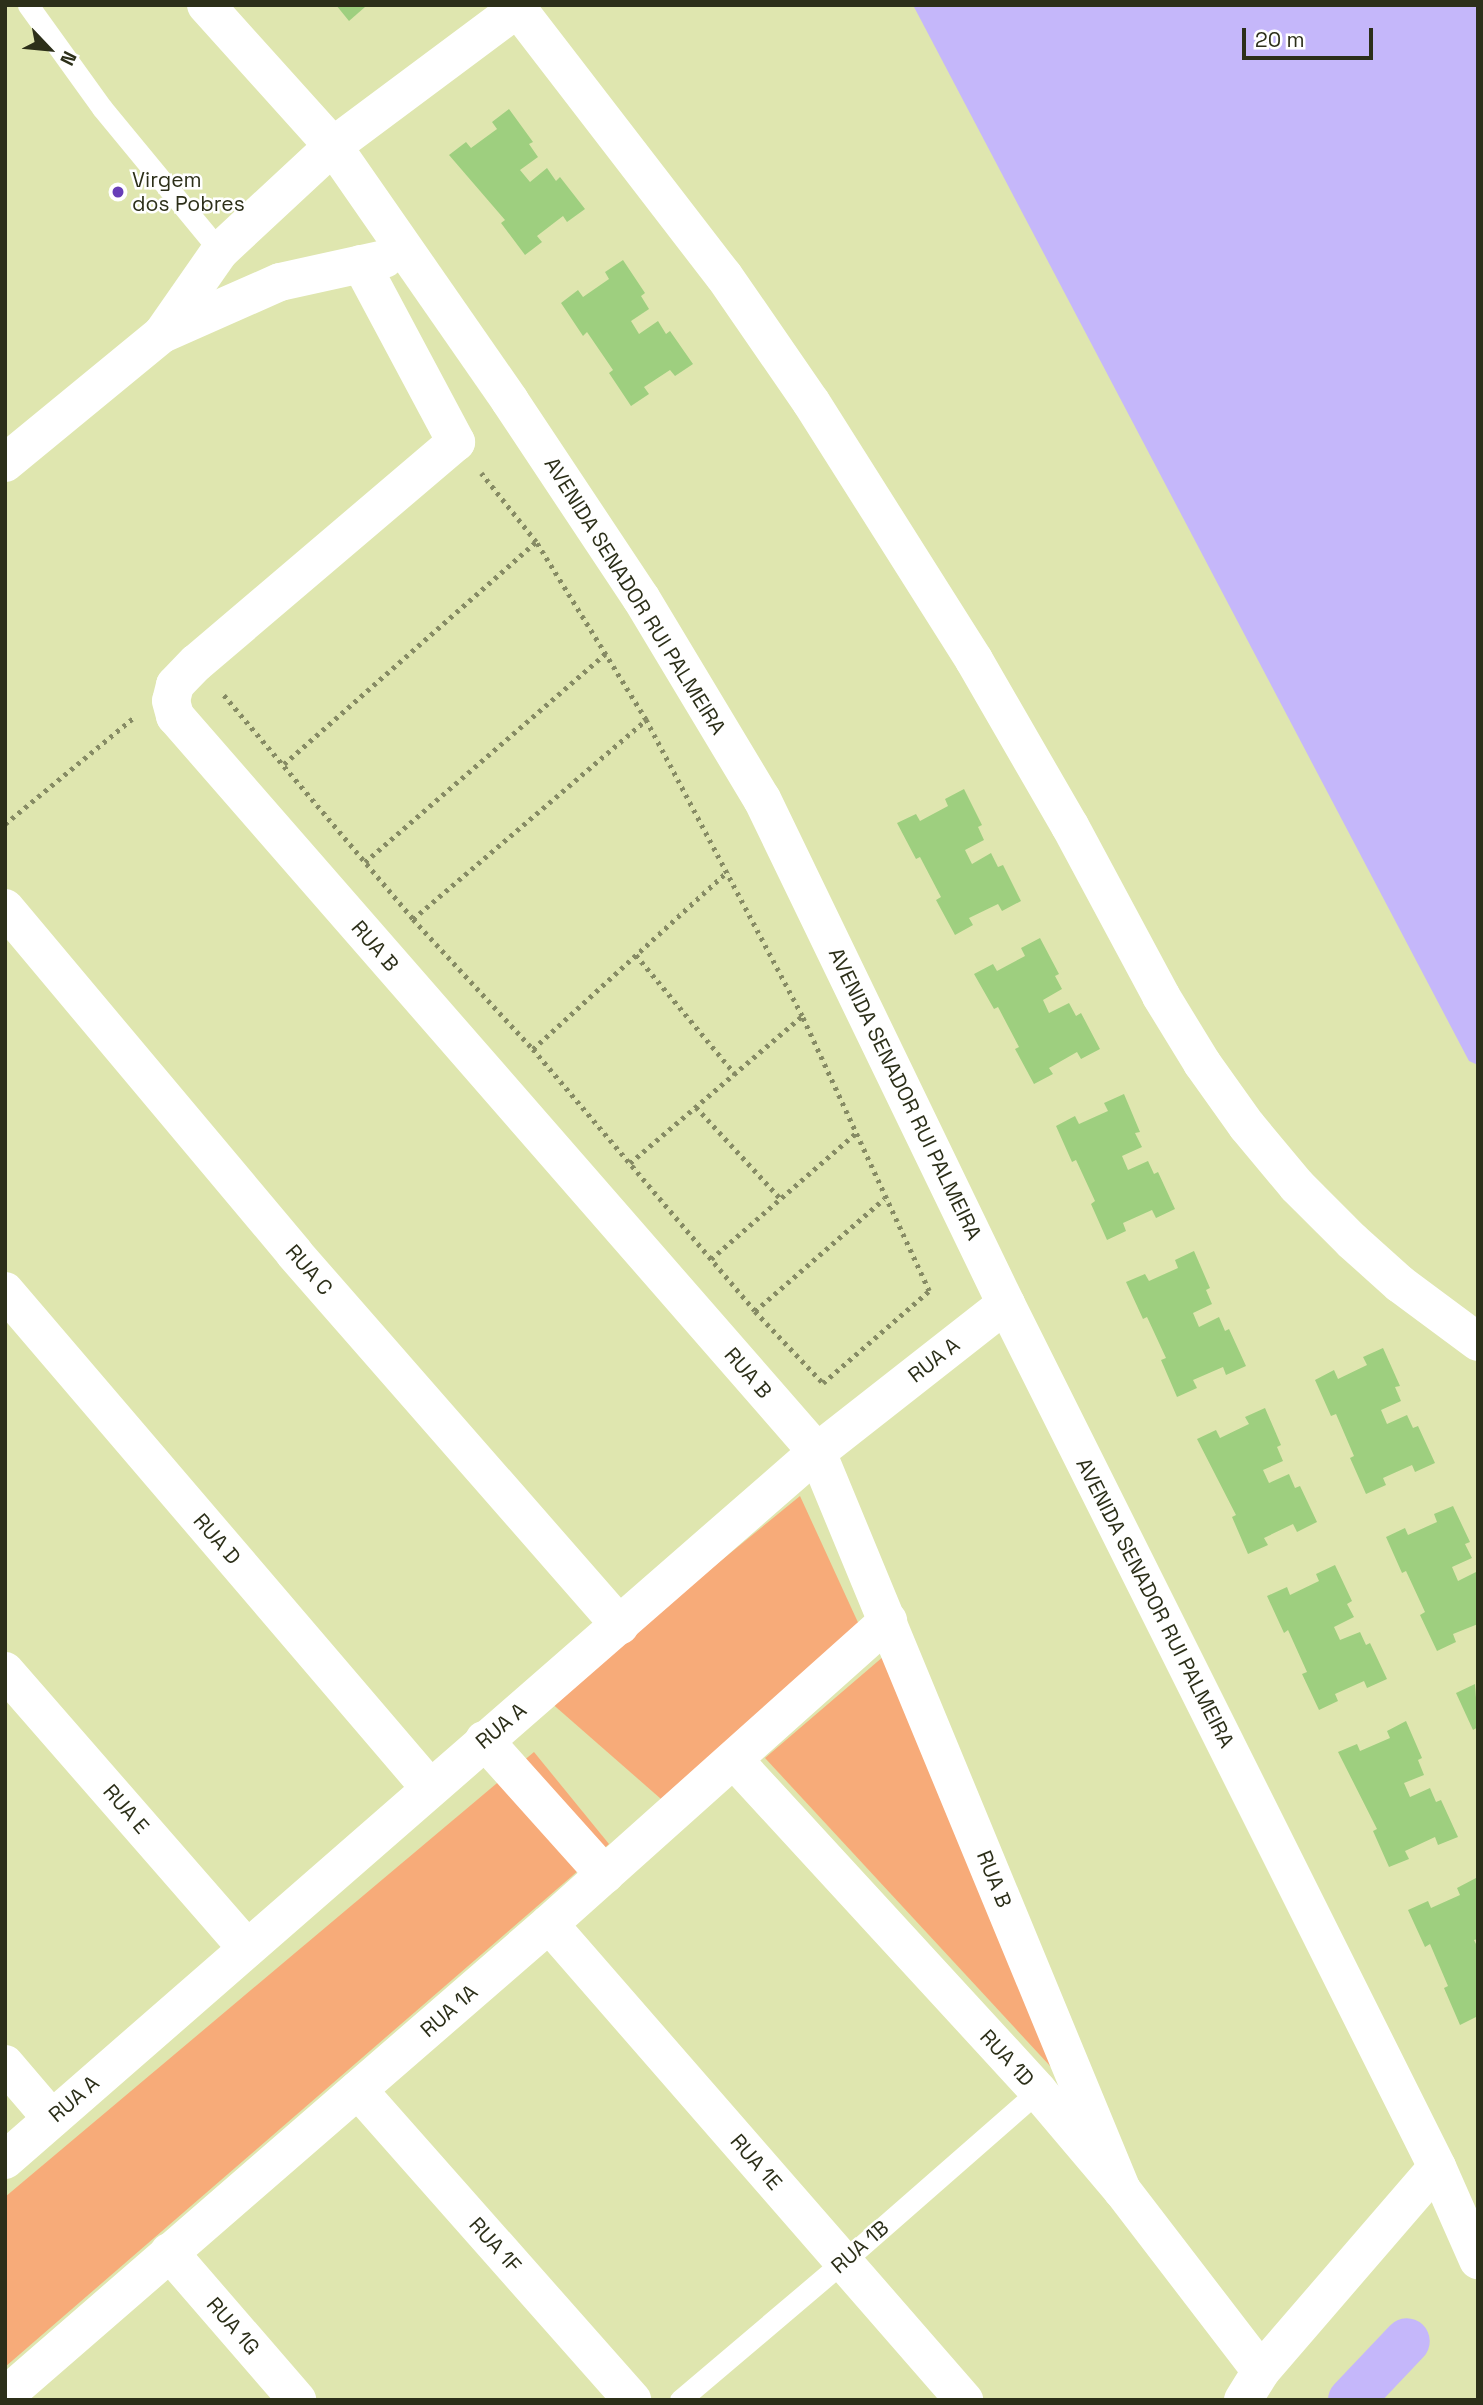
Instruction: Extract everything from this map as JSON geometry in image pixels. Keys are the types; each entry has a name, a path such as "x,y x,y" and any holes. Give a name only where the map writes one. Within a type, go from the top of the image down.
{"street":[{"name":"AVENIDA SENADOR RUI PALMEIRA","path":"206,5 332,146 408,254 641,597 762,799 1006,1304 1437,2167 1478,2260"},
{"path":"162,334 220,251 332,146 516,7 724,276 811,402 974,660 1070,826 1161,996 1202,1063 1247,1126 1297,1186 1352,1241 1400,1284 1478,1342"},
{"path":"8,456 162,334 281,282 408,254"},
{"path":"185,674 456,442 361,264"},
{"name":"RUA B","path":"185,674 171,701 175,716 817,1452 1122,2190"},
{"name":"RUA C","path":"5,908 294,1253 620,1625"},
{"name":"RUA D","path":"5,1291 429,1787"},
{"name":"RUA A","path":"5,2160 429,1787 620,1625 817,1452 1006,1304"},
{"name":"RUA 1A","path":"5,2396 605,1875 888,1620"},
{"name":"RUA E","path":"5,1671 247,1948"},
{"path":"484,1740 605,1875"},
{"name":"RUA 1D","path":"734,1760 1038,2091 1122,2190 1252,2386"},
{"name":"RUA 1E","path":"549,1924 964,2400"},
{"path":"5,2064 52,2119"},
{"name":"RUA 1F","path":"358,2091 632,2400"},
{"path":"1252,2386 1437,2167"},
{"name":"RUA 1G","path":"169,2252 297,2400"}],"lane":[{"path":"28,5 102,108 220,251"},
{"name":"RUA 1B","path":"680,2400 844,2262 1038,2091"}],"path":[{"path":"5,824 185,674 284,764 413,919 533,1049 755,1311 823,1383 929,1291 884,1199 802,1016 728,871 646,720 536,542 456,442"},
{"path":"284,764 536,542"},
{"path":"365,862 605,654"},
{"path":"413,919 646,720"},
{"path":"533,1049 728,871"},
{"path":"636,955 735,1074"},
{"path":"630,1163 802,1016"},
{"path":"696,1107 781,1199"},
{"path":"711,1259 855,1134"},
{"path":"755,1311 884,1199"}],"shaded area":[{"path":"913,5 1478,5 1478,1065 1469,1061"},
{"path":"800,1496 861,1629 661,1799 549,1701"},
{"path":"891,1650 1051,2067 765,1758"},
{"path":"534,1752 609,1844 5,2367 5,2197"}],"building":[{"path":"336,5 363,5 365,7 349,21"},
{"path":"509,109 533,142 529,144 538,157 520,170 530,182 547,168 556,181 560,177 585,209 567,222 563,216 537,236 542,242 525,255 501,223 505,220 449,155 466,142 471,148 497,129 492,122"},
{"path":"623,260 645,293 641,296 649,309 631,321 639,334 658,321 666,334 670,331 693,364 675,376 670,370 644,387 649,394 631,406 609,373 613,370 587,332 583,336 561,303 578,290 583,297 609,279 605,272"},
{"path":"964,789 982,825 978,827 984,840 965,850 972,864 991,853 998,867 1003,865 1021,901 1002,911 998,904 969,918 973,925 955,935 936,900 941,897 920,857 916,859 897,823 916,814 920,821 948,806 945,799"},
{"path":"1040,938 1059,974 1055,976 1062,989 1043,1000 1049,1013 1069,1003 1076,1016 1081,1013 1100,1049 1081,1059 1077,1052 1049,1068 1053,1074 1034,1084 1015,1049 1019,1047 998,1007 994,1009 974,974 993,964 997,971 1025,956 1021,948"},
{"path":"1124,1094 1140,1132 1135,1133 1142,1147 1122,1156 1128,1170 1148,1161 1154,1174 1158,1172 1175,1209 1156,1218 1152,1210 1123,1223 1126,1231 1107,1240 1091,1204 1095,1201 1076,1160 1072,1162 1056,1126 1075,1116 1079,1124 1108,1111 1104,1103"},
{"path":"1194,1251 1210,1288 1206,1290 1212,1304 1193,1313 1199,1327 1219,1317 1225,1331 1229,1329 1246,1366 1226,1375 1223,1367 1193,1380 1197,1388 1177,1397 1161,1360 1166,1358 1147,1317 1143,1319 1126,1282 1145,1274 1149,1281 1178,1268 1175,1260"},
{"path":"1383,1348 1400,1386 1395,1387 1401,1401 1381,1410 1387,1424 1407,1415 1413,1428 1418,1426 1435,1463 1415,1472 1412,1465 1383,1478 1386,1485 1366,1494 1350,1458 1354,1456 1336,1414 1331,1416 1315,1380 1334,1370 1338,1379 1367,1365 1363,1357"},
{"path":"1265,1408 1281,1445 1277,1447 1283,1461 1263,1470 1269,1483 1289,1474 1295,1488 1300,1486 1317,1522 1297,1532 1293,1524 1264,1538 1268,1545 1248,1554 1232,1517 1236,1515 1197,1439 1216,1430 1220,1438 1249,1424 1245,1417"},
{"path":"1453,1506 1470,1542 1465,1544 1472,1558 1452,1567 1458,1581 1478,1571 1478,1624 1453,1634 1456,1642 1437,1651 1420,1615 1425,1612 1406,1571 1402,1573 1386,1537 1405,1528 1408,1535 1437,1522 1434,1514"},
{"path":"1335,1565 1352,1601 1347,1604 1354,1617 1334,1627 1340,1640 1360,1632 1366,1645 1370,1643 1387,1679 1367,1688 1364,1681 1335,1694 1338,1701 1319,1710 1302,1674 1307,1672 1288,1630 1284,1633 1267,1596 1287,1587 1290,1595 1319,1581 1316,1574"},
{"path":"1475,1684 1478,1727 1473,1730 1456,1693"},
{"path":"1406,1721 1422,1758 1418,1760 1424,1775 1404,1783 1410,1797 1430,1788 1436,1802 1441,1800 1458,1837 1438,1845 1435,1837 1405,1851 1409,1859 1389,1867 1373,1831 1377,1829 1338,1752 1357,1744 1360,1751 1390,1738 1387,1731"},
{"path":"1476,1878 1478,1939 1474,1940 1478,1948 1478,2016 1460,2025 1444,1988 1448,1986 1430,1944 1425,1947 1408,1910 1428,1901 1431,1908 1460,1895 1457,1888"}],"waterway":[{"path":"1351,2400 1407,2341"}],"place":[{"name":"Virgem dos Pobres","path":"118,192"}]}
